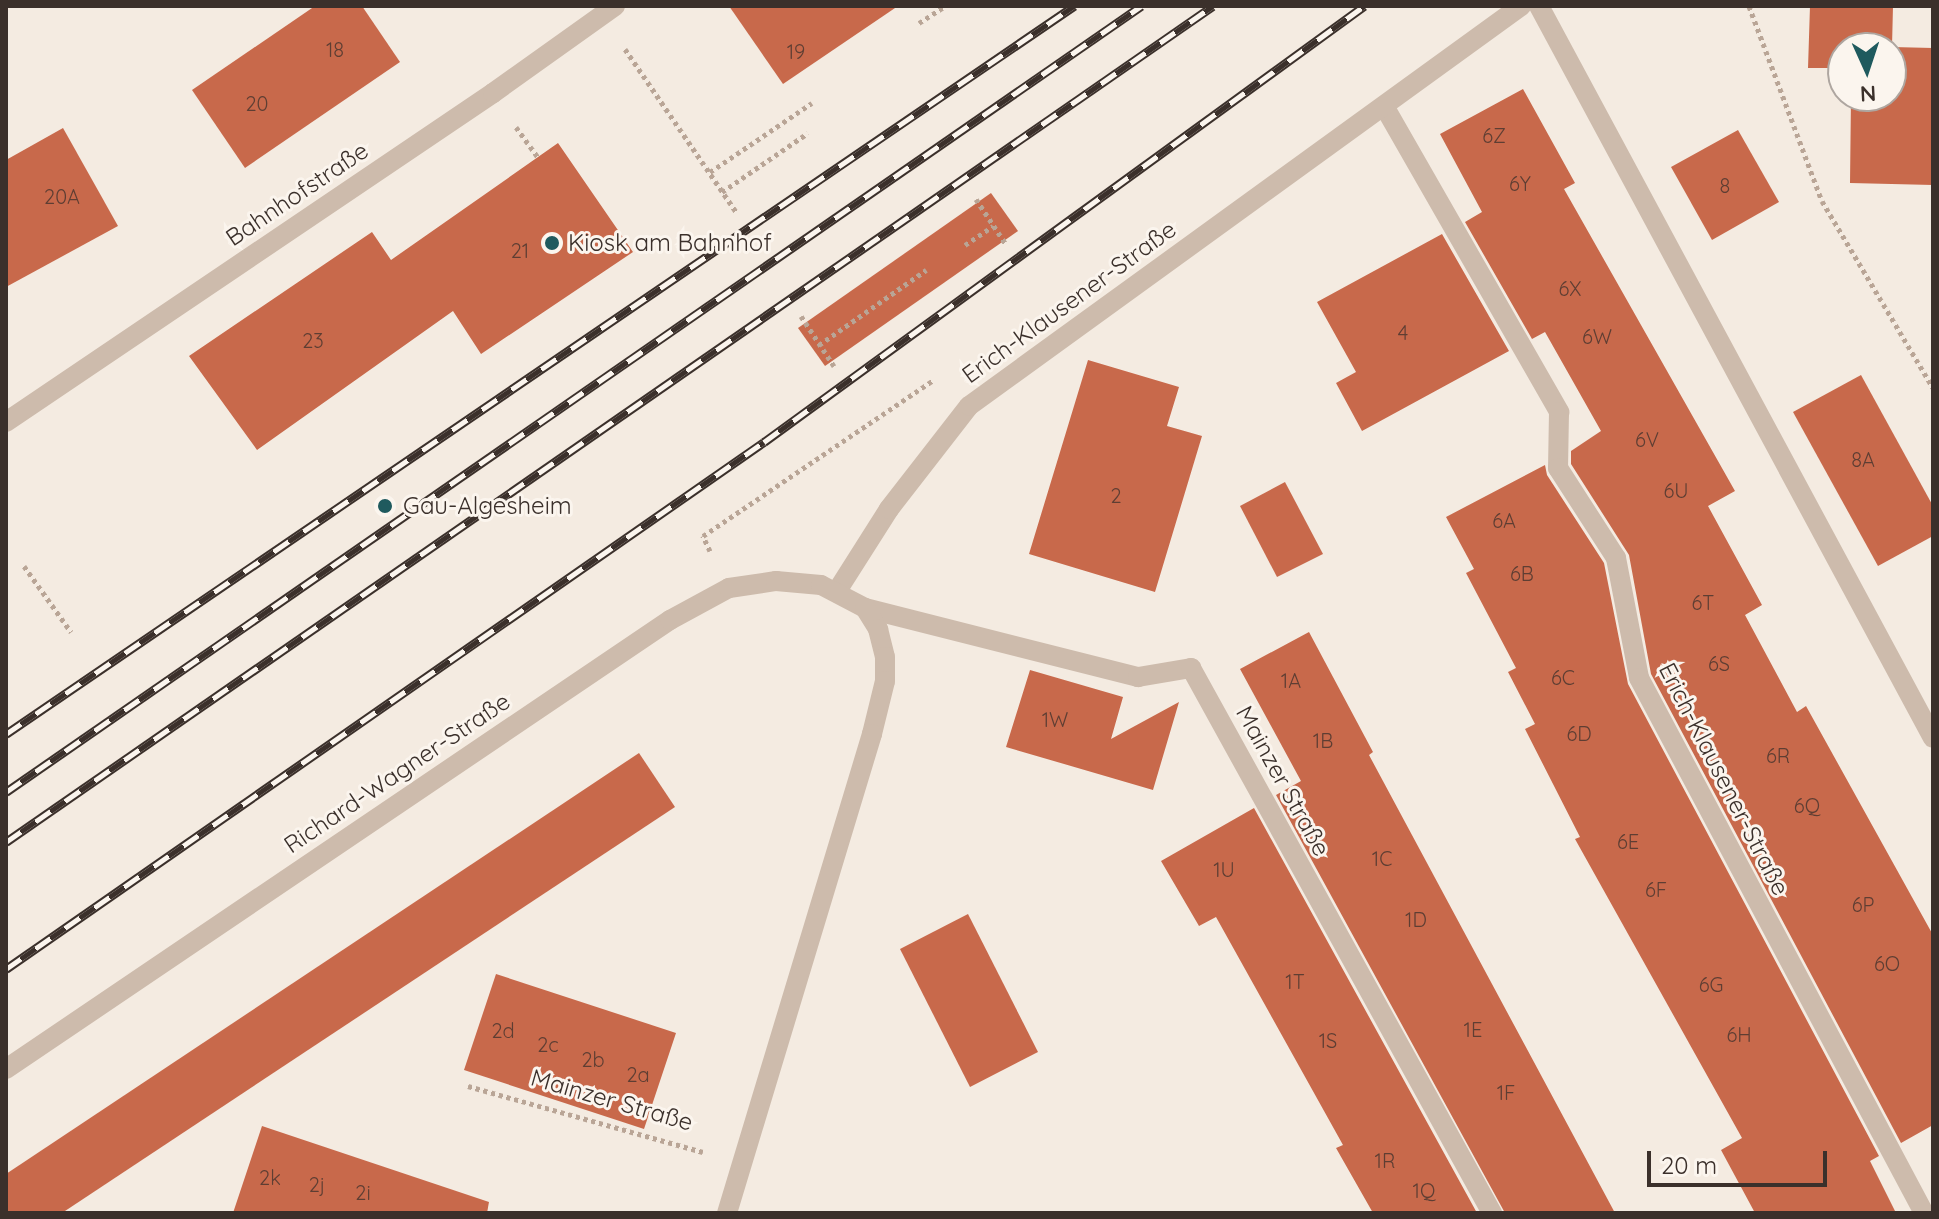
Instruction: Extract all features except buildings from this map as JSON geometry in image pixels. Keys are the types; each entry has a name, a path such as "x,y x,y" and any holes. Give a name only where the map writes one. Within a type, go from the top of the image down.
{"street":[{"name":"Erich-Klausener-Straße","path":"837,591 889,509 969,406 1521,6"},
{"path":"1539,6 1933,738"},
{"name":"Bahnhofstraße","path":"6,422 493,93 609,11"},
{"name":"Erich-Klausener-Straße","path":"1384,106 1559,412 1558,468 1616,558 1639,678 1924,1213"},
{"name":"Richard-Wagner-Straße","path":"6,1069 670,620 729,588 776,581 821,585 837,591"},
{"name":"Mainzer Straße","path":"837,591 865,608 1138,677 1191,668 1492,1213"},
{"path":"727,1213 885,681 881,643 865,608"}],"path":[{"path":"919,23 945,6"},
{"path":"1749,6 1822,201 1933,388"},
{"path":"609,11 736,212"},
{"path":"710,172 812,103"},
{"path":"722,192 808,133"},
{"path":"522,136 538,157"},
{"path":"976,199 1005,243"},
{"path":"965,245 993,226"},
{"path":"819,345 926,270"},
{"path":"801,316 834,366"},
{"path":"729,588 703,536 934,380"},
{"path":"24,566 71,632"},
{"name":"Mainzer Straße","path":"468,1086 742,1163"}],"railway":[{"path":"6,734 1074,6"},
{"path":"6,792 1141,6"},
{"path":"6,842 1213,6"},
{"path":"6,969 764,442 1364,6"}],"place":[{"name":"Kiosk am Bahnhof","path":"552,243"},
{"name":"Gau-Algesheim","path":"385,506"}]}
